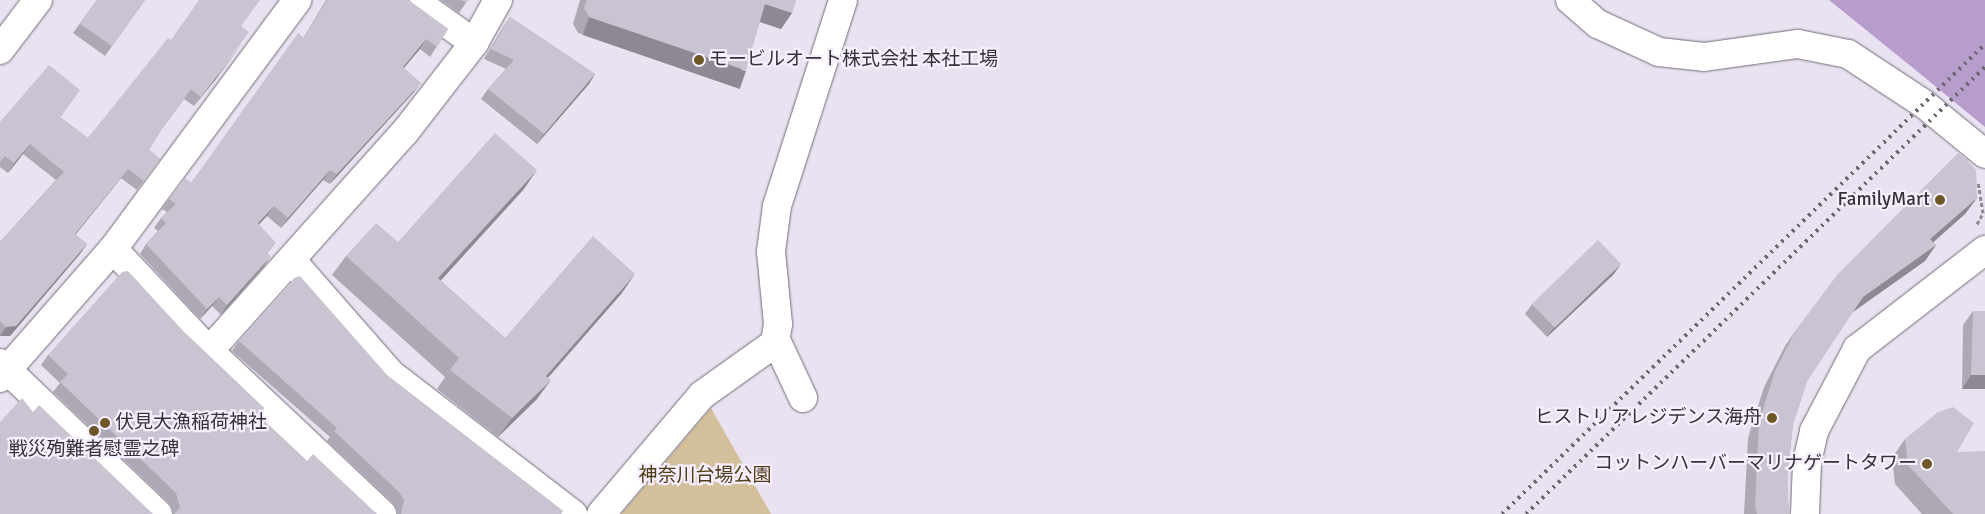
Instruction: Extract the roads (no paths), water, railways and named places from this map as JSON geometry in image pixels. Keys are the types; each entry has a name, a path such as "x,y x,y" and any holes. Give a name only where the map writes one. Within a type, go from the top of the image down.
{"main road":[{"path":"0,50 38,0"},
{"path":"158,514 3,370 113,249 297,0"},
{"path":"414,0 474,43"},
{"path":"209,351 292,261 474,43 498,0"},
{"path":"802,398 776,340 771,251 778,206 843,0"},
{"path":"1570,0 1598,24 1643,47 1680,55 1704,57 1798,44 1848,54 1916,99 1985,154"},
{"path":"113,249 209,351 382,514"},
{"path":"1805,514 1807,462 1814,431 1838,378 1857,349 1881,326 1985,250"},
{"path":"292,261 391,374 573,514"},
{"path":"601,514 702,395 745,361 770,349 776,340"}],"railway":[{"path":"1502,514 1985,44"},
{"path":"1526,514 1985,67"}],"place":[{"name":"モービルオート株式会社 本社工場","path":"699,60"},
{"name":"FamilyMart","path":"1940,200"},
{"name":"ヒストリアレジデンス海舟","path":"1772,418"},
{"name":"伏見大漁稲荷神社","path":"105,423"},
{"name":"戦災殉難者慰霊之碑","path":"94,431"},
{"name":"コットンハーバーマリナゲートタワー","path":"1927,464"}],"park label":[{"name":"神奈川台場公園","path":"705,476"}]}
